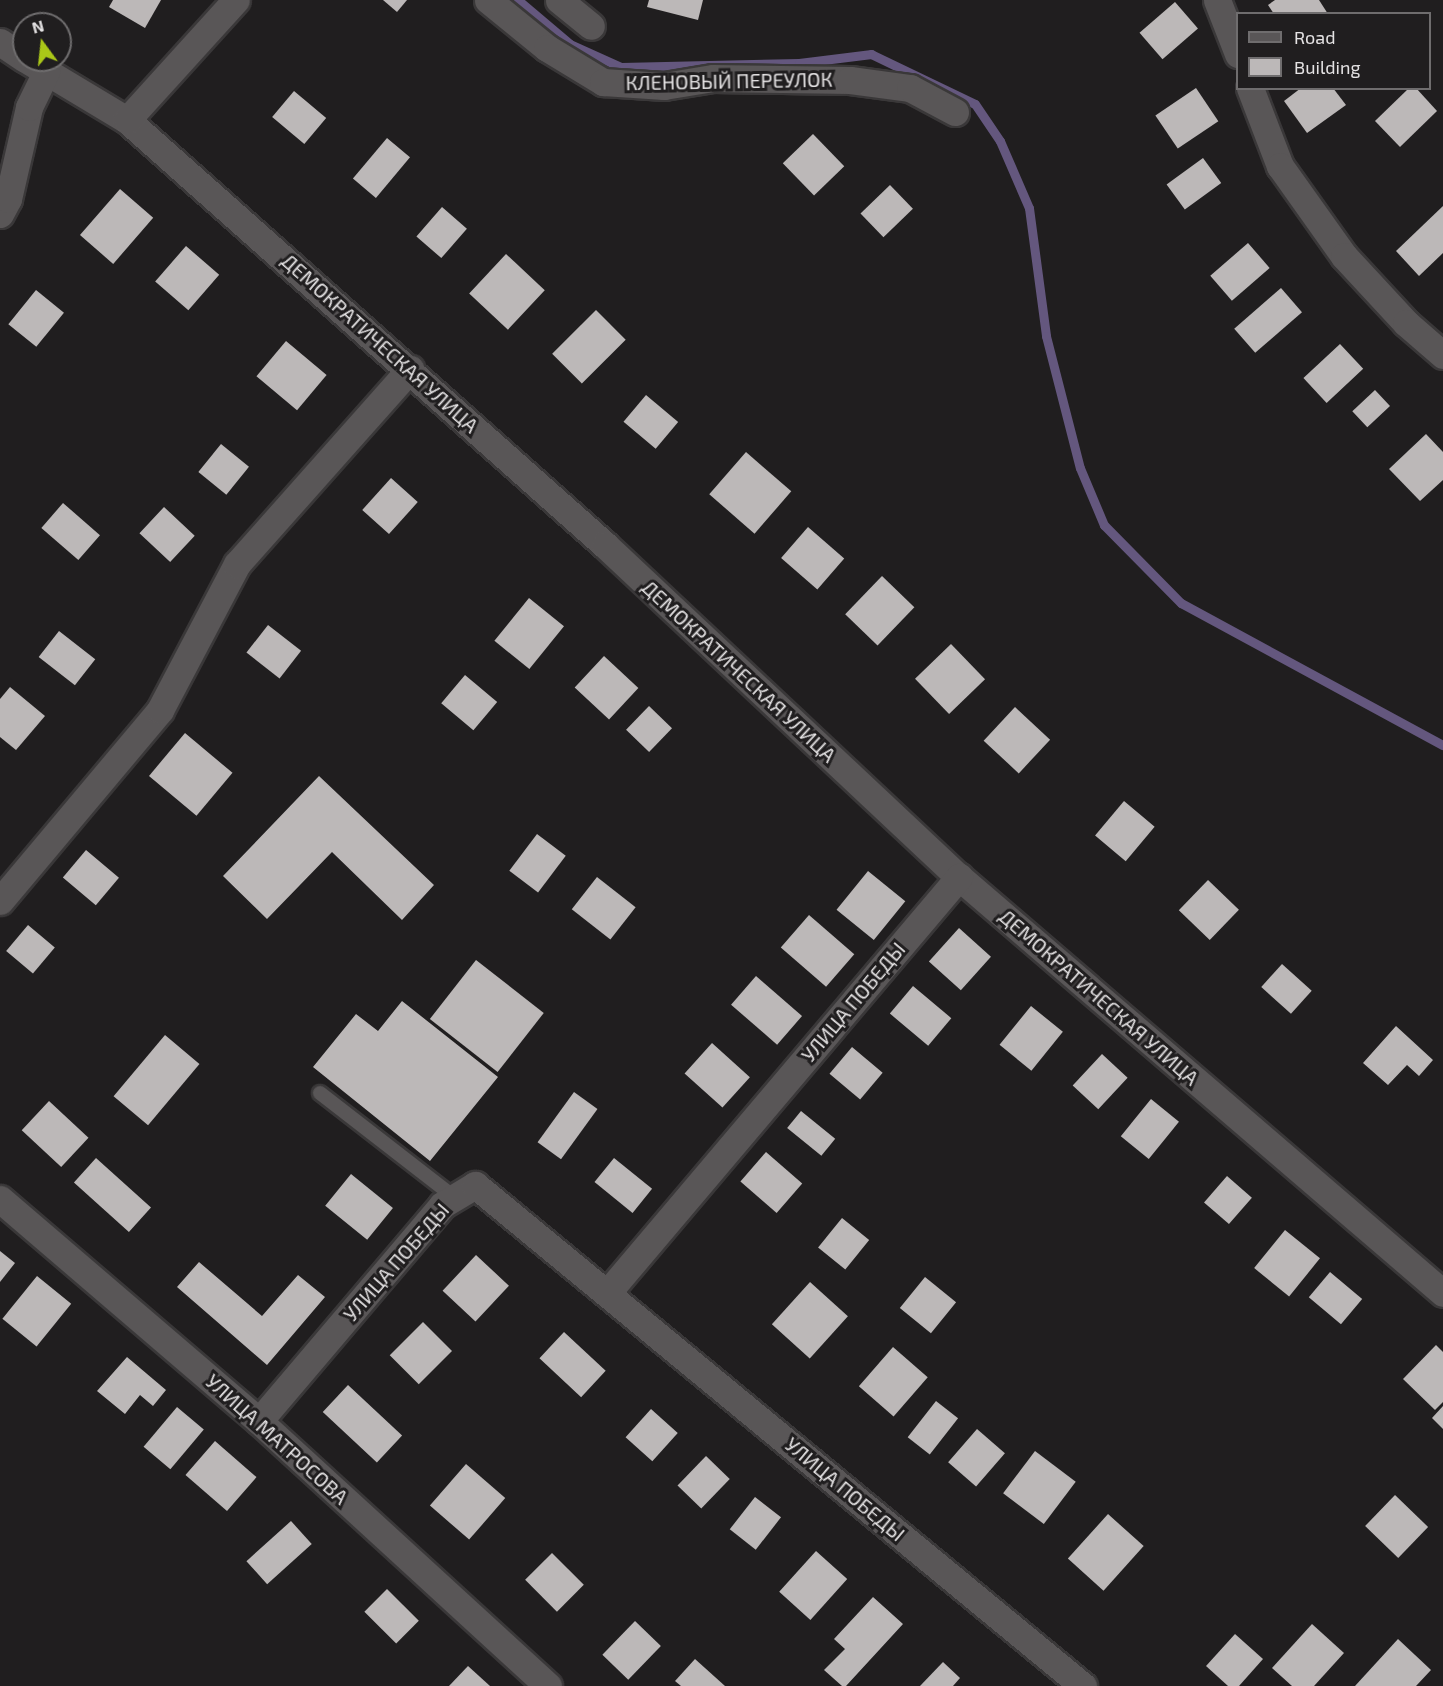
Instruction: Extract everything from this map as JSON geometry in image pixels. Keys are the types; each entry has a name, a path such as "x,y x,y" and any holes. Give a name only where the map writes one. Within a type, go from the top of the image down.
{"street":[{"path":"127,120 236,0"},
{"name":"КЛЕНОВЫЙ ПЕРЕУЛОК","path":"488,0 547,48 603,82 664,86 713,78 850,80 910,88 955,112"},
{"path":"559,0 591,26"},
{"path":"1217,0 1236,49"},
{"path":"0,214 8,199 29,107 31,72"},
{"name":"ДЕМОКРАТИЧЕСКАЯ УЛИЦА","path":"47,72 127,120 410,369 605,545 959,877 1443,1293"},
{"path":"1251,90 1280,166 1344,256 1406,323 1443,355"},
{"path":"0,901 160,710 237,564 410,369"},
{"name":"УЛИЦА ПОБЕДЫ","path":"608,1293 959,877"},
{"name":"УЛИЦА ПОБЕДЫ","path":"259,1421 442,1205 475,1185 1083,1686"},
{"name":"УЛИЦА МАТРОСОВА","path":"0,1199 259,1421 548,1686"}],"lane":[{"path":"320,1093 454,1197"}],"building":[{"path":"113,0 161,0 145,28 109,7"},
{"path":"383,0 407,0 397,12"},
{"path":"649,0 703,0 698,20 647,7"},
{"path":"1275,0 1319,0 1327,12 1273,12 1268,5"},
{"path":"1175,2 1198,28 1162,59 1140,33"},
{"path":"1196,88 1218,121 1178,149 1155,115"},
{"path":"1298,90 1335,90 1346,105 1307,133 1284,101"},
{"path":"1407,90 1418,90 1437,111 1400,147 1375,121"},
{"path":"294,91 326,118 304,144 272,117"},
{"path":"813,134 844,166 814,196 783,163"},
{"path":"387,138 410,157 376,198 353,179"},
{"path":"1203,158 1221,183 1185,210 1167,184"},
{"path":"890,185 913,209 883,237 861,213"},
{"path":"120,189 153,218 113,264 80,235"},
{"path":"1443,206 1443,253 1419,276 1396,251"},
{"path":"442,207 467,229 441,258 416,236"},
{"path":"1248,243 1270,268 1232,301 1210,276"},
{"path":"186,246 219,275 188,310 155,281"},
{"path":"506,254 545,290 508,330 469,293"},
{"path":"1281,288 1302,312 1255,353 1234,329"},
{"path":"36,290 64,313 36,347 8,324"},
{"path":"596,310 626,340 582,384 552,354"},
{"path":"286,341 327,375 297,410 256,376"},
{"path":"1340,344 1363,369 1327,403 1303,378"},
{"path":"1375,390 1390,406 1367,427 1352,411"},
{"path":"646,395 678,422 656,449 624,422"},
{"path":"1426,434 1443,452 1443,480 1420,501 1389,469"},
{"path":"221,444 249,467 226,495 198,472"},
{"path":"746,452 791,491 755,534 709,494"},
{"path":"391,478 418,502 389,534 362,510"},
{"path":"63,503 100,535 78,560 41,528"},
{"path":"164,507 195,536 170,562 139,533"},
{"path":"808,527 844,558 817,589 781,558"},
{"path":"882,576 914,607 878,645 845,614"},
{"path":"529,598 564,626 529,669 494,641"},
{"path":"268,625 301,651 280,678 246,653"},
{"path":"59,631 95,659 75,685 39,657"},
{"path":"951,644 985,679 949,714 915,679"},
{"path":"604,656 638,688 609,720 575,687"},
{"path":"465,675 497,702 473,730 441,703"},
{"path":"10,687 45,716 16,750 0,737 0,699"},
{"path":"649,706 672,728 649,752 626,730"},
{"path":"1015,707 1050,740 1019,773 984,741"},
{"path":"185,733 232,773 196,816 149,776"},
{"path":"319,776 434,885 402,920 332,852 267,919 223,876"},
{"path":"1124,801 1155,827 1126,861 1095,835"},
{"path":"537,834 566,856 538,892 509,871"},
{"path":"86,850 119,878 96,905 63,878"},
{"path":"868,871 905,901 874,940 837,910"},
{"path":"597,877 636,907 610,939 572,909"},
{"path":"1208,880 1239,910 1210,940 1179,910"},
{"path":"809,915 854,954 826,987 781,947"},
{"path":"28,925 55,947 33,974 6,951"},
{"path":"959,928 991,957 961,990 929,961"},
{"path":"476,960 544,1013 498,1072 430,1019"},
{"path":"1282,964 1312,991 1291,1014 1261,987"},
{"path":"756,976 802,1016 777,1045 731,1005"},
{"path":"913,986 951,1018 928,1046 890,1014"},
{"path":"402,1001 498,1077 430,1161 313,1067 356,1014 378,1031"},
{"path":"1031,1006 1063,1032 1031,1071 1000,1045"},
{"path":"1396,1026 1433,1060 1419,1076 1407,1065 1388,1085 1363,1063"},
{"path":"165,1035 199,1064 148,1125 114,1096"},
{"path":"712,1043 750,1077 722,1108 685,1073"},
{"path":"852,1047 883,1073 860,1100 830,1074"},
{"path":"1102,1054 1128,1078 1098,1109 1073,1085"},
{"path":"574,1092 597,1109 561,1159 538,1142"},
{"path":"1151,1099 1179,1122 1149,1159 1121,1136"},
{"path":"49,1101 88,1138 61,1167 22,1130"},
{"path":"801,1111 835,1139 821,1156 787,1128"},
{"path":"766,1152 802,1183 777,1213 740,1181"},
{"path":"96,1158 151,1208 129,1232 74,1183"},
{"path":"614,1158 652,1189 633,1213 594,1182"},
{"path":"351,1174 393,1208 367,1240 325,1206"},
{"path":"1227,1176 1252,1198 1229,1224 1204,1202"},
{"path":"842,1218 869,1240 845,1270 818,1248"},
{"path":"1285,1230 1320,1258 1289,1296 1254,1268"},
{"path":"0,1251 15,1263 0,1282"},
{"path":"476,1255 509,1286 475,1322 443,1291"},
{"path":"199,1262 262,1316 298,1275 325,1297 267,1365 177,1287"},
{"path":"1330,1272 1362,1299 1341,1324 1309,1297"},
{"path":"37,1276 71,1304 37,1346 2,1319"},
{"path":"925,1277 956,1302 931,1333 900,1308"},
{"path":"810,1282 848,1316 810,1358 772,1324"},
{"path":"423,1322 452,1351 419,1384 390,1355"},
{"path":"564,1332 606,1371 581,1397 539,1358"},
{"path":"1436,1345 1443,1352 1443,1402 1435,1410 1403,1379"},
{"path":"893,1347 928,1377 894,1416 859,1386"},
{"path":"127,1357 166,1390 153,1406 140,1395 125,1414 97,1391"},
{"path":"348,1385 402,1435 377,1463 323,1412"},
{"path":"936,1401 958,1418 930,1454 908,1437"},
{"path":"1443,1406 1443,1429 1432,1418"},
{"path":"177,1407 204,1429 170,1469 144,1447"},
{"path":"651,1409 678,1433 652,1461 626,1437"},
{"path":"977,1429 1005,1453 976,1486 948,1462"},
{"path":"215,1441 257,1477 227,1511 185,1475"},
{"path":"1035,1451 1076,1482 1044,1524 1003,1493"},
{"path":"706,1456 730,1479 701,1508 678,1485"},
{"path":"466,1464 505,1498 469,1540 430,1506"},
{"path":"1395,1495 1428,1527 1398,1558 1365,1526"},
{"path":"755,1497 781,1517 756,1550 730,1529"},
{"path":"1108,1514 1144,1546 1104,1591 1068,1559"},
{"path":"291,1521 312,1544 267,1584 246,1561"},
{"path":"816,1551 847,1579 810,1620 779,1592"},
{"path":"552,1553 584,1585 557,1612 525,1580"},
{"path":"387,1589 419,1621 396,1643 364,1612"},
{"path":"873,1597 903,1624 846,1686 842,1686 824,1670 845,1649 834,1639"},
{"path":"635,1621 661,1646 628,1680 602,1655"},
{"path":"1312,1624 1344,1653 1314,1686 1292,1686 1272,1668"},
{"path":"1235,1634 1263,1659 1239,1686 1228,1686 1206,1666"},
{"path":"1398,1639 1431,1670 1416,1686 1355,1686"},
{"path":"695,1659 725,1686 681,1686 675,1681"},
{"path":"943,1662 960,1678 953,1686 920,1686"},
{"path":"468,1666 490,1686 449,1686"}],"waterway":[{"path":"518,0 570,44 621,67 799,63 871,54 975,104 1000,141 1029,208 1046,336 1080,468 1104,525 1181,603 1443,745"}]}
